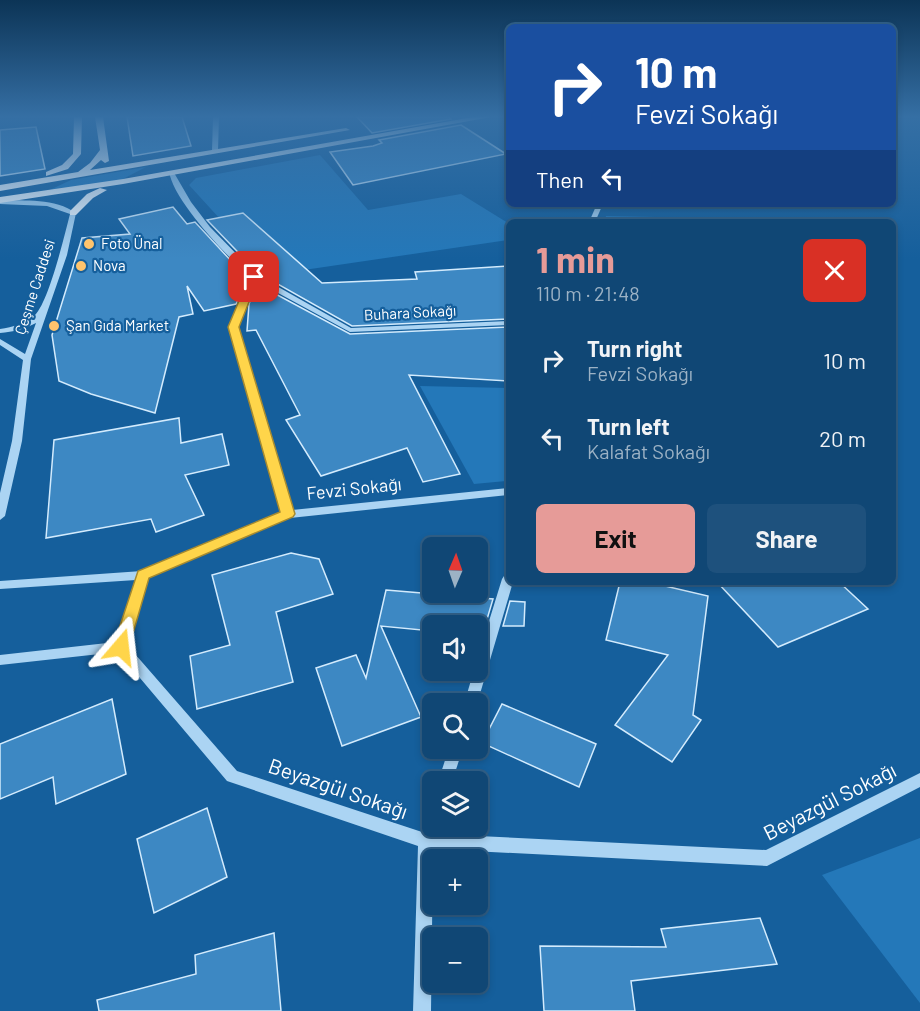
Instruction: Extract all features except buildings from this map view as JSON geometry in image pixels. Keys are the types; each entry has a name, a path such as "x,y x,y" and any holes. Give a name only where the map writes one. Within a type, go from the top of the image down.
{"main road":[{"path":"3,187 47,175 67,164"},
{"path":"0,200 43,189 80,173 94,164"},
{"path":"3,187 134,164"},
{"path":"73,213 90,196 160,164"},
{"path":"0,200 112,185 216,164"}],"street":[{"name":"Buhara Sokağı","path":"171,172 184,201 225,251 254,277 350,330 506,323"},
{"path":"0,200 61,206 73,213"},
{"name":"Çeşme Caddesi","path":"0,516 17,441 27,359 63,255 73,213"},
{"path":"254,277 233,327 288,514"},
{"path":"0,331 29,324 44,311"},
{"path":"0,341 27,359"},
{"name":"Fevzi Sokağı","path":"0,585 143,575 288,514 506,492"},
{"path":"0,660 121,647 143,575"},
{"path":"473,693 506,585"},
{"name":"Beyazgül Sokağı","path":"121,647 232,776 426,841 767,858 920,780"},
{"path":"422,1011 427,837"}],"shaded area":[{"path":"271,164 328,164 368,210 461,194 506,222 506,240 297,271 264,267 189,185 196,178"},
{"path":"146,167 117,182 41,194 71,180"},
{"path":"606,216 706,219 606,219"},
{"path":"420,386 506,388 506,481 474,484"},
{"path":"920,838 920,1003 822,875"}],"place":[{"name":"Foto Ünal","path":"89,244"},
{"name":"Nova","path":"81,266"},
{"name":"Şan Gıda Market","path":"54,326"}],"route":[{"path":"121,647 143,575 288,514 233,327 254,277"}]}
